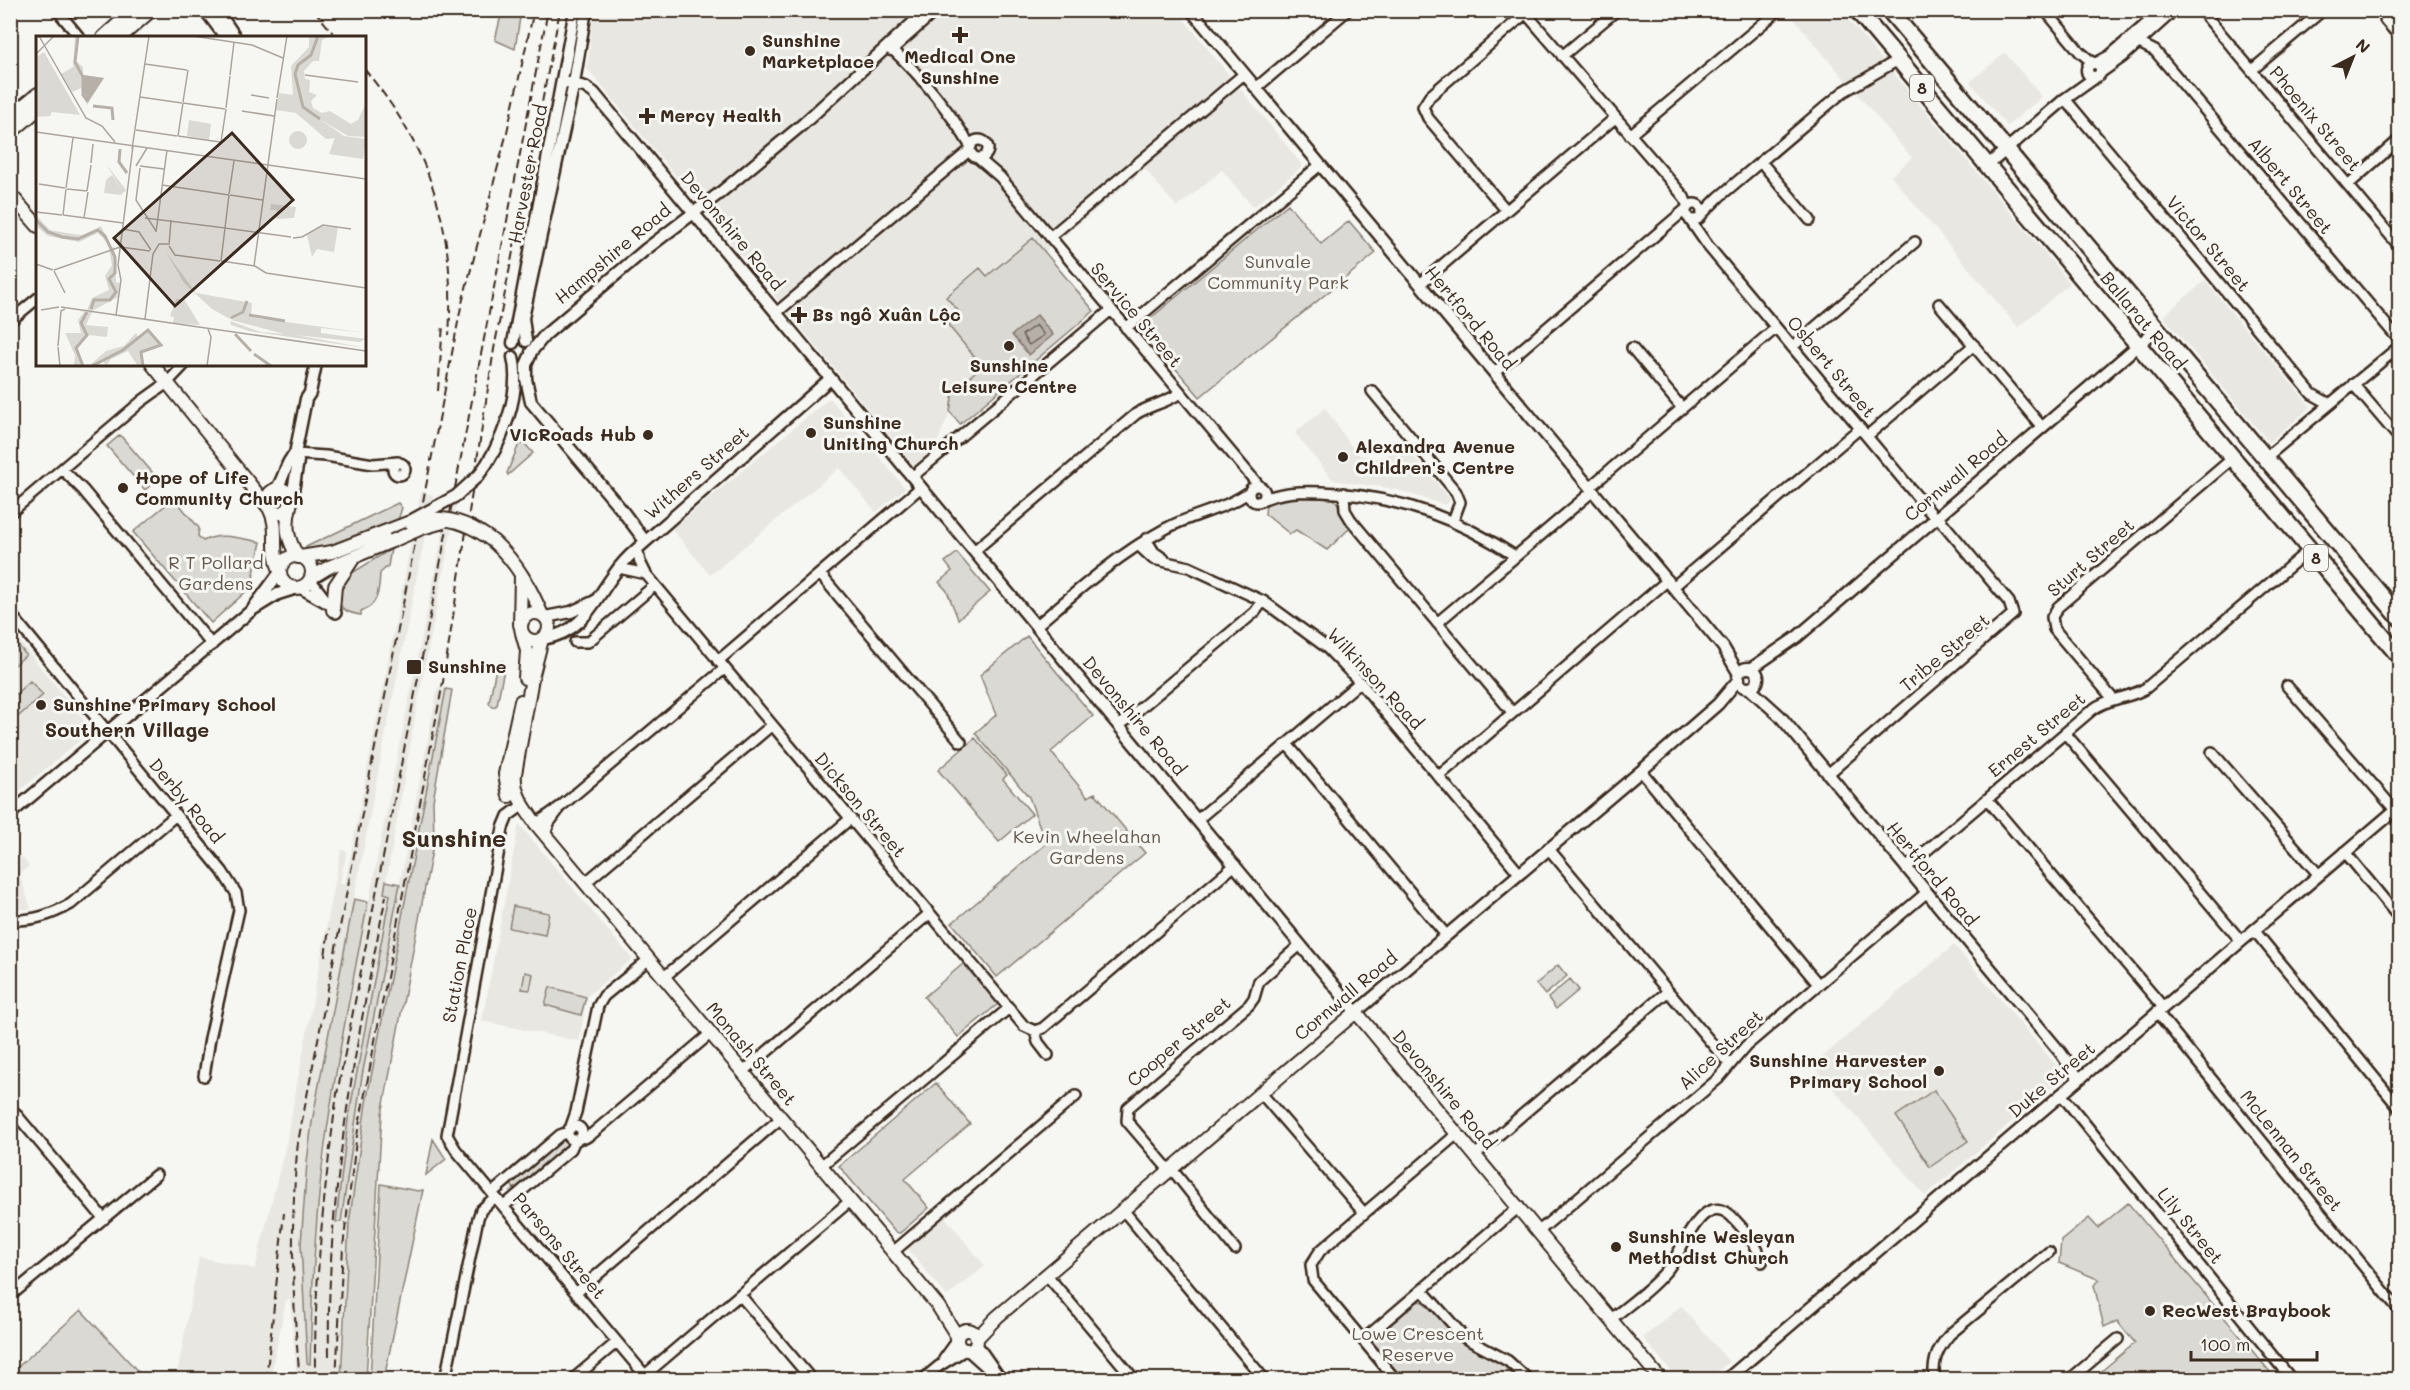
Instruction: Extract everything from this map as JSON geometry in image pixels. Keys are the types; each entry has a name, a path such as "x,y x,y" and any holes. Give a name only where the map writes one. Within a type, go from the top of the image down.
{"highway":[{"name":"Ballarat Road","path":"1857,10 2400,657"},
{"name":"Ballarat Road","path":"1889,10 2400,618"}],"main road":[{"path":"106,36 136,10"},
{"path":"120,36 150,10"},
{"path":"10,118 36,97"},
{"path":"10,132 36,110"},
{"path":"10,194 36,224"},
{"path":"154,366 270,509 280,513 286,511 290,504"},
{"path":"235,466 260,485 287,492 290,504 286,533 299,557 309,563 312,570 310,579"},
{"path":"275,489 267,496 276,522 274,546 280,571 285,584 299,588 329,567 353,559 426,526 456,521"},
{"path":"280,571 288,558 332,552 410,522 431,517 456,521 472,527 494,542 520,572 549,628 543,639 505,774 508,794 520,807"},
{"path":"332,609 335,586 353,559"},
{"path":"520,572 521,631 531,641 543,639"},
{"path":"522,719 527,650 521,631 521,621 528,614 535,612 543,616"},
{"name":"Monash Street","path":"520,807 967,1340"},
{"name":"Cornwall Road","path":"967,1340 1356,1012"},
{"name":"Devonshire Road","path":"1356,1012 1661,1380"}],"street":[{"path":"57,10 79,36"},
{"path":"65,10 85,36"},
{"path":"204,10 223,36"},
{"path":"217,10 235,36"},
{"name":"Harvester Road","path":"513,343 575,10"},
{"name":"Harvester Road","path":"528,347 523,318 574,83 586,10"},
{"name":"Hampshire Road","path":"528,347 745,172 871,63 927,10"},
{"name":"Hampshire Road","path":"871,63 895,47 936,10"},
{"name":"Hertford Road","path":"1191,10 2081,1077"},
{"path":"1256,88 1348,10"},
{"path":"1562,56 1617,10"},
{"path":"1630,135 1779,10"},
{"path":"2045,10 2094,68"},
{"path":"1987,166 2066,99 2094,68 2163,10"},
{"path":"2094,68 2139,43 2174,10"},
{"path":"2252,70 2324,10"},
{"name":"Phoenix Street","path":"2203,11 2400,247"},
{"path":"1506,210 1428,118 1423,107 1430,96 1524,12"},
{"name":"Osbert Street","path":"1524,12 1684,197 1693,212 1702,237 1936,517"},
{"path":"2385,20 2400,37"},
{"name":"Albert Street","path":"2151,32 2155,51"},
{"name":"Albert Street","path":"2139,43 2155,51 2400,344"},
{"name":"Service Street","path":"895,47 1247,474 1257,493"},
{"path":"1494,373 1670,224 1719,197 1843,92 1898,60"},
{"path":"1050,237 1244,74"},
{"path":"562,81 574,83"},
{"name":"Devonshire Road","path":"574,83 594,93 1356,1012"},
{"name":"Victor Street","path":"2066,99 2312,393 2330,404"},
{"path":"1419,284 1615,118"},
{"path":"2347,183 2400,139"},
{"path":"776,313 954,164 970,162 980,148"},
{"path":"1761,162 1810,220"},
{"path":"1126,328 1320,165"},
{"path":"1792,347 1915,242"},
{"path":"10,321 36,300"},
{"path":"1939,304 2042,427"},
{"path":"912,477 1111,310"},
{"path":"1437,623 1776,328"},
{"name":"Cornwall Road","path":"1356,1012 2156,330"},
{"path":"410,522 456,496 478,476 499,444 513,389 513,357 510,350 513,343 519,340 528,347 522,360 513,357"},
{"path":"2265,458 2400,344"},
{"path":"1439,776 1512,712 1974,345"},
{"name":"Dickson Street","path":"528,347 526,379 532,403 616,503 641,545 640,562 646,574 1024,1026 1035,1031 1038,1042 1048,1055"},
{"path":"1632,348 1682,408"},
{"path":"10,513 182,366"},
{"path":"306,399 304,392 309,366"},
{"path":"275,489 284,477 290,457 295,450 316,366"},
{"name":"Withers Street","path":"543,639 556,636 577,625 587,616 595,600 619,568 641,545 830,379"},
{"path":"2353,384 2400,439"},
{"path":"1372,391 1459,497 1458,509 1453,521"},
{"path":"974,551 1136,414 1146,408 1169,401 1180,393"},
{"path":"295,450 373,464 396,474 393,468 398,462 373,464"},
{"path":"290,504 298,461 295,450"},
{"name":"Sturt Street","path":"2113,699 2054,629 2052,617 2058,608 2233,458"},
{"path":"64,467 212,645"},
{"path":"536,824 560,807 721,665 819,573 921,487"},
{"path":"1036,626 1142,542 1191,517 1257,493 1306,491 1399,502 1453,521 1515,556"},
{"path":"1344,494 1345,510 1351,520 1512,712"},
{"name":"Tribe Street","path":"1828,774 2013,614 2009,602 1936,517"},
{"name":"Wilkinson Road","path":"1142,542 1166,560 1212,576 1263,601 1308,632 1360,682 1519,873"},
{"name":"Ernest Street","path":"1906,868 2101,703 2146,688 2309,550"},
{"path":"619,568 646,574"},
{"path":"252,610 280,571"},
{"path":"819,573 961,742"},
{"path":"310,579 332,609"},
{"path":"574,642 588,642 655,585"},
{"path":"10,814 252,610 278,594 299,588 332,609"},
{"name":"Withers Street","path":"543,616 571,612 595,600"},
{"path":"1119,726 1255,612 1263,601"},
{"name":"Derby Road","path":"10,613 222,871 236,893 239,910 210,1038 204,1076"},
{"path":"1197,820 1360,682"},
{"path":"2287,686 2397,808"},
{"path":"585,883 772,725"},
{"path":"2065,733 2241,941"},
{"path":"1287,744 1446,935"},
{"path":"2212,752 2319,874"},
{"path":"1641,771 1818,984"},
{"name":"McLennan Street","path":"1987,799 2160,1010 2400,1311"},
{"name":"Station Place","path":"447,1132 503,828 506,819 520,807"},
{"path":"545,836 549,823 560,807"},
{"name":"Duke Street","path":"1726,1380 2397,808"},
{"path":"10,920 53,914 71,904 176,815"},
{"path":"663,978 850,819"},
{"path":"1548,848 1730,1065"},
{"path":"2345,852 2400,919"},
{"path":"1035,1031 1048,1023 1235,865"},
{"name":"Alice Street","path":"1539,1232 1718,1078 1746,1046 1926,893"},
{"path":"743,1072 929,914"},
{"path":"2254,930 2400,1109"},
{"name":"Cooper Street","path":"1235,1249 1170,1169 1127,1121 1128,1108 1249,1005 1254,998 1259,981 1300,945"},
{"path":"504,1206 571,1149 576,1133 576,1112 596,1013 601,1001 648,960"},
{"path":"1475,1155 1667,992"},
{"path":"821,1166 1009,1008"},
{"path":"445,1380 479,1213 494,1195 560,1135 576,1133 590,1136 710,1034"},
{"path":"1260,1092 1364,1213"},
{"name":"Lily Street","path":"2061,1094 2292,1380"},
{"path":"893,1252 1076,1096"},
{"path":"10,1107 104,1219"},
{"path":"576,1293 781,1118"},
{"name":"Parsons Street","path":"447,1132 450,1142 647,1377"},
{"path":"1396,1380 1313,1280 1310,1270 1315,1256 1457,1134"},
{"path":"12,1292 156,1175"},
{"path":"647,1377 850,1201"},
{"path":"1364,1340 1519,1207"},
{"path":"1123,1210 1265,1380"},
{"path":"1611,1319 1662,1276 1674,1261 1690,1231 1708,1212 1721,1210 1731,1216 1755,1243 1762,1262"},
{"path":"1927,1380 1936,1379 1933,1362 1945,1340 2049,1252"},
{"path":"1047,1274 1135,1380"},
{"path":"1422,1290 1465,1338 1508,1361 1529,1380"},
{"path":"740,1295 812,1380"},
{"path":"2069,1380 2118,1339"},
{"name":"Cornwall Road","path":"922,1380 967,1340"},
{"name":"Monash Street","path":"967,1340 999,1378"},
{"path":"572,1380 617,1342"}],"shaded area":[{"path":"594,11 1177,11 1303,166 1253,207 1222,170 1177,207 1145,169 1045,252 1033,238 987,276 980,269 961,314 948,326 982,366 953,391 950,412 923,476 587,68"},
{"path":"1787,11 1841,11 2070,283 2018,327 1891,176 1912,158"},
{"path":"2005,53 2042,97 2007,126 1970,82"},
{"path":"2205,281 2311,407 2269,442 2163,316"},
{"path":"830,398 905,488 876,512 839,468 710,575 672,529"},
{"name":"Alexandra Avenue Children's Centre","path":"1325,408 1360,455 1382,459 1401,442 1451,500 1445,505 1395,489 1333,480 1295,433"},
{"path":"421,492 433,495 373,798 312,1122 307,1162 301,1244 308,1363 310,1363 317,1220 336,1069 450,499 457,502 415,717 384,893 390,895 348,1120 341,1174 341,1222 362,1076 438,687 446,689 366,1103 354,1188 342,1321 341,1379 297,1379 290,1300 286,1300 270,1379 176,1380 199,1257 255,1269 286,1144 341,850 347,851 340,882 345,884"},
{"name":"Sunshine Primary School","path":"10,630 92,730 11,798 10,798"},
{"path":"519,824 632,959 587,996 579,1041 482,1021"},
{"path":"10,843 29,866 19,874 31,909 11,909"},
{"name":"Sunshine Harvester Primary School","path":"1954,945 2065,1076 1925,1196 1813,1065"},
{"path":"945,1217 985,1266 947,1296 907,1248"},
{"path":"1681,1306 1729,1362 1708,1379 1678,1379 1643,1338"}],"green space":[{"path":"502,11 521,11 515,49 495,40"},
{"name":"Sunvale Community Park","path":"1288,204 1321,244 1349,221 1376,253 1200,397 1140,327"},
{"name":"Sunshine Leisure Centre","path":"1033,238 1094,311 960,424 950,412 953,391 982,366 948,325 961,314 946,297 980,268 987,276"},
{"path":"120,435 158,479 145,490 107,446"},
{"path":"519,444 525,444 533,453 508,475 507,473"},
{"name":"R T Pollard Gardens","path":"174,498 199,528 198,536 203,541 224,536 261,542 251,587 211,623 133,532"},
{"path":"1333,498 1338,504 1341,515 1351,527 1327,550 1296,530 1290,534 1265,514 1266,504 1273,499"},
{"path":"398,503 402,508 398,520 329,546 310,550 306,547"},
{"path":"391,549 388,566 380,573 375,601 367,609 361,611 361,615 344,609 337,599 344,578"},
{"path":"957,553 990,592 958,619 947,591 939,582 952,571 945,562"},
{"path":"10,635 26,655 11,668 10,668"},
{"name":"Kevin Wheelahan Gardens","path":"1027,636 1093,716 1051,752 1088,797 1095,793 1145,853 997,977 952,923 1046,844 1029,797 975,733 996,715 980,675"},
{"path":"502,661 505,664 497,705 493,707 489,703 497,663"},
{"path":"30,681 43,695 13,721 11,698"},
{"path":"446,689 452,690 433,801 434,840 382,1114 366,1379 341,1379 349,1224 366,1103"},
{"path":"975,738 1007,775 1003,779 1032,814 999,842 938,770"},
{"path":"386,881 400,884 362,1076 341,1222 336,1222 348,1120 390,895 384,893"},
{"path":"354,899 368,902 326,1134 315,1241 310,1364 307,1363 301,1244 307,1162 312,1122"},
{"path":"513,906 549,913 545,935 509,928"},
{"path":"964,963 998,1004 958,1037 924,997"},
{"path":"1558,965 1567,976 1545,995 1536,984"},
{"path":"525,972 533,974 530,990 522,989"},
{"path":"1570,979 1579,990 1556,1009 1548,998"},
{"path":"550,987 586,997 581,1015 545,1005"},
{"path":"936,1083 970,1124 905,1179 929,1208 900,1233 895,1232 839,1166"},
{"path":"1934,1090 1968,1141 1930,1167 1896,1116"},
{"path":"565,1135 572,1143 519,1190 514,1189 510,1183"},
{"path":"433,1139 446,1159 426,1175"},
{"path":"381,1184 423,1190 384,1379 370,1379"},
{"path":"2128,1203 2276,1379 2092,1379 2135,1343 2117,1321 2104,1327 2094,1285 2100,1280 2059,1263 2061,1241 2089,1218 2098,1228"},
{"name":"Lowe Crescent Reserve","path":"1420,1301 1429,1305 1465,1344 1502,1362 1523,1379 1403,1379 1372,1342"},
{"path":"81,1310 145,1379 11,1379 11,1373"}],"water":[{"path":"1037,315 1053,335 1029,355 1012,335"}],"railway":[{"path":"314,10 335,36"},
{"path":"300,1380 293,1261 298,1142 461,307 507,132 534,10"},
{"path":"315,1380 316,1308 321,1237 337,1094 548,10"},
{"path":"336,1380 343,1247 356,1141 443,682 494,349 560,10"},
{"path":"366,72 407,130 423,161 435,193 448,261 449,335"},
{"path":"438,391 443,325"},
{"path":"329,1356 332,1240 345,1124 386,896"},
{"path":"325,956 329,929"},
{"path":"266,1380 284,1213"}],"place":[{"name":"Medical One Sunshine","path":"960,35"},
{"name":"Sunshine Marketplace","path":"750,51"},
{"name":"Mercy Health","path":"647,116"},
{"name":"Bs ngô Xuân Lộc","path":"799,315"},
{"name":"Sunshine Leisure Centre","path":"1009,346"},
{"name":"Sunshine Uniting Church","path":"811,433"},
{"name":"VicRoads Hub","path":"648,435"},
{"name":"Alexandra Avenue Children's Centre","path":"1343,457"},
{"name":"Hope of Life Community Church","path":"123,488"},
{"name":"Sunshine","path":"414,667"},
{"name":"Sunshine Primary School","path":"41,705"},
{"name":"Sunshine Harvester Primary School","path":"1939,1071"},
{"name":"Sunshine Wesleyan Methodist Church","path":"1616,1247"},
{"name":"RecWest Braybook","path":"2150,1311"}],"district":[{"name":"Southern Village","path":"127,730"},
{"name":"Sunshine","path":"454,839"}]}
